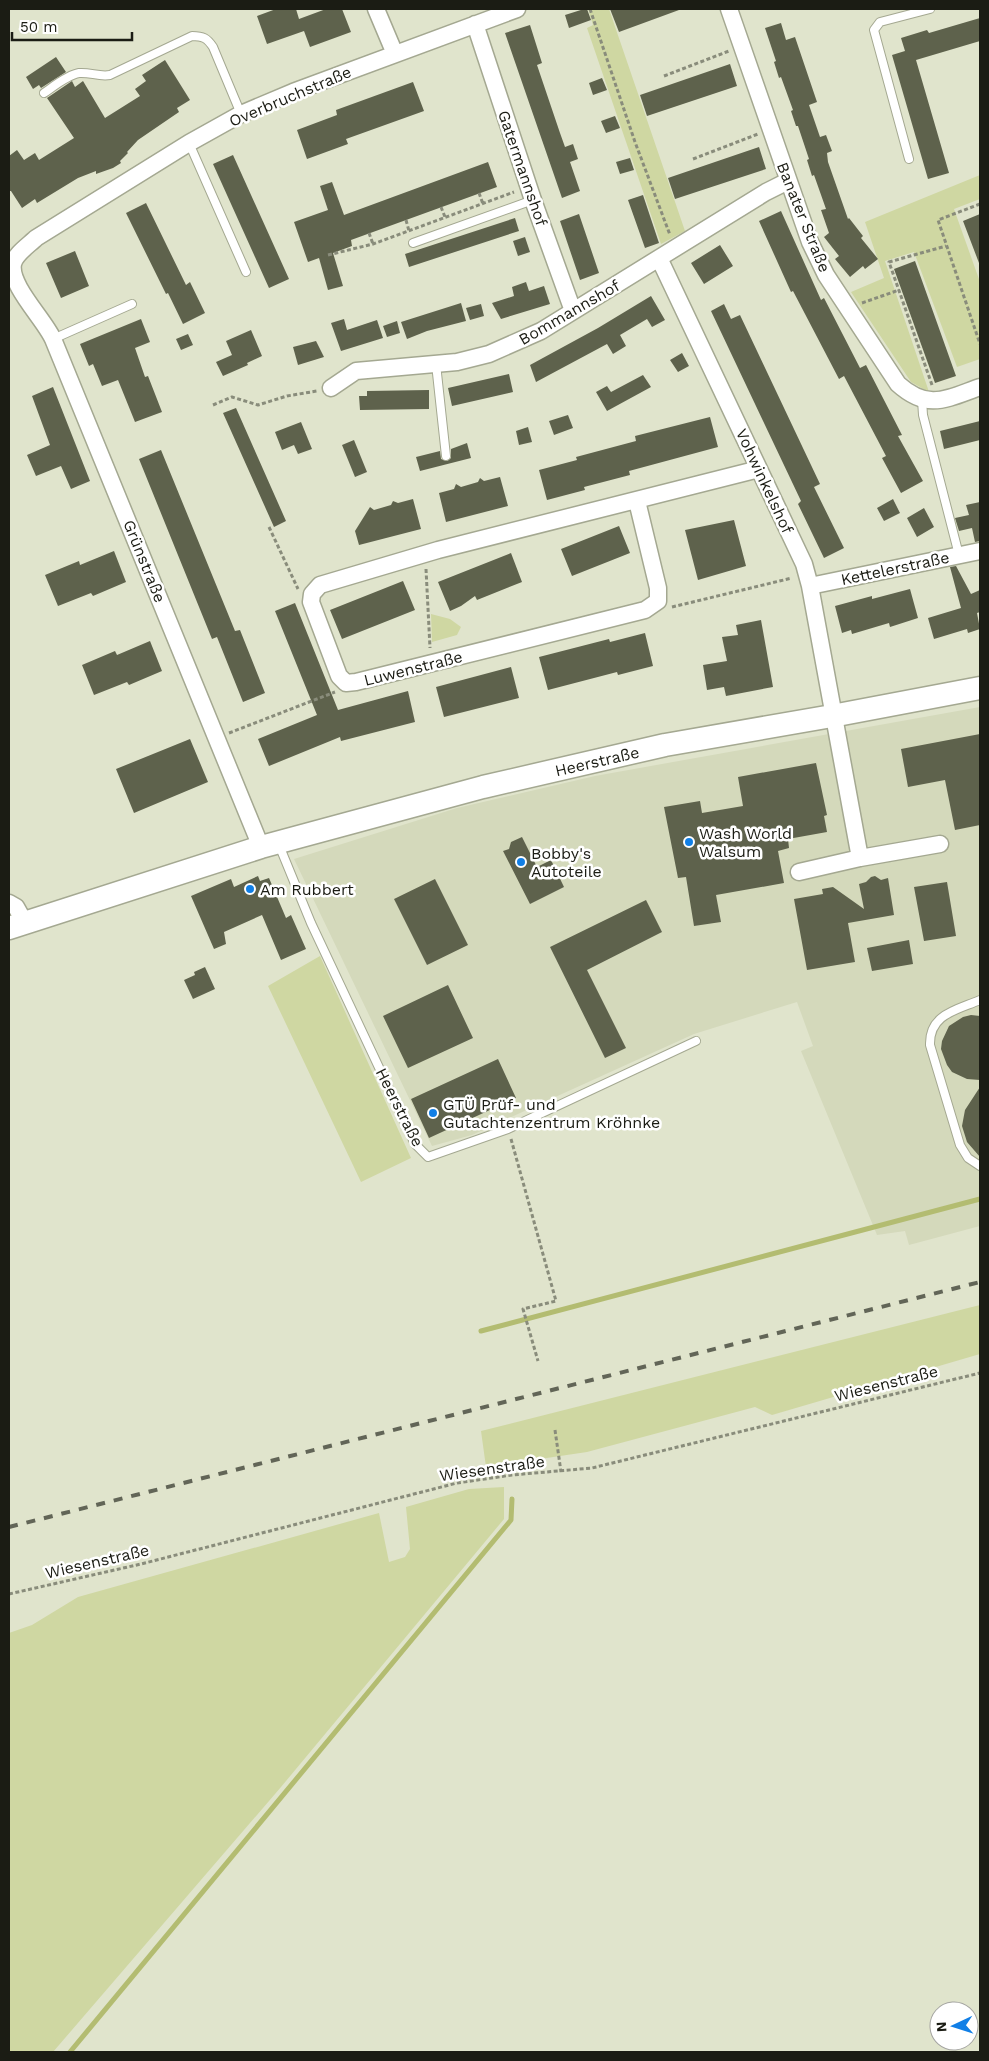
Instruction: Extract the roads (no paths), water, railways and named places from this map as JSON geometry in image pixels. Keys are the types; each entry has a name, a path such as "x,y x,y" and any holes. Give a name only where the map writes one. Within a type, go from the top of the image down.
{"main road":[{"name":"Heerstraße","path":"17,926 270,845 483,787 657,747 980,688"}],"street":[{"path":"376,9 395,54"},
{"name":"Overbruchstraße","path":"13,276 13,264 18,255 36,238 241,114 517,9"},
{"name":"Banater Straße","path":"729,9 810,242 826,275 898,384 910,395 930,400"},
{"name":"Gatermannshof","path":"475,24 530,193 574,311"},
{"name":"Bommannshof","path":"331,388 356,371 457,362 489,354 541,331 766,192 788,181"},
{"name":"Vohwinkelshof","path":"659,258 804,564 832,716"},
{"name":"Grünstraße","path":"13,276 53,339 217,738 270,845"},
{"path":"930,400 980,387"},
{"path":"637,501 759,469"},
{"name":"Luwenstraße","path":"637,501 658,588 658,601 645,610 356,682 346,683 339,676 311,602 312,594 320,585 424,554 637,501"},
{"name":"Kettelerstraße","path":"808,580 980,551"},
{"path":"832,716 860,858"},
{"path":"799,872 860,858 940,844"},
{"path":"9,903 16,907 17,926"}],"lane":[{"path":"909,159 874,30 880,22 930,9"},
{"path":"44,94 74,74 102,76 110,74 192,36 201,36 208,39 213,47 241,114"},
{"path":"189,144 246,272"},
{"path":"412,243 530,193"},
{"path":"53,339 132,304"},
{"path":"436,364 446,456"},
{"path":"930,400 923,415 959,555"},
{"name":"Heerstraße","path":"270,845 311,923 415,1144 428,1157 508,1129 696,1041"},
{"path":"980,1000 943,1016 934,1024 930,1045 960,1144 968,1158 980,1166"}],"waterway":[{"path":"481,1331 980,1199"},
{"path":"70,2052 511,1520 512,1499"}],"railway":[{"path":"9,1527 980,1282"}],"place":[{"name":"Wash World Walsum","path":"689,842"},
{"name":"Bobby's Autoteile","path":"521,862"},
{"name":"Am Rubbert","path":"250,889"},
{"name":"GTÜ Prüf- und Gutachtenzentrum Kröhnke","path":"433,1113"}]}
